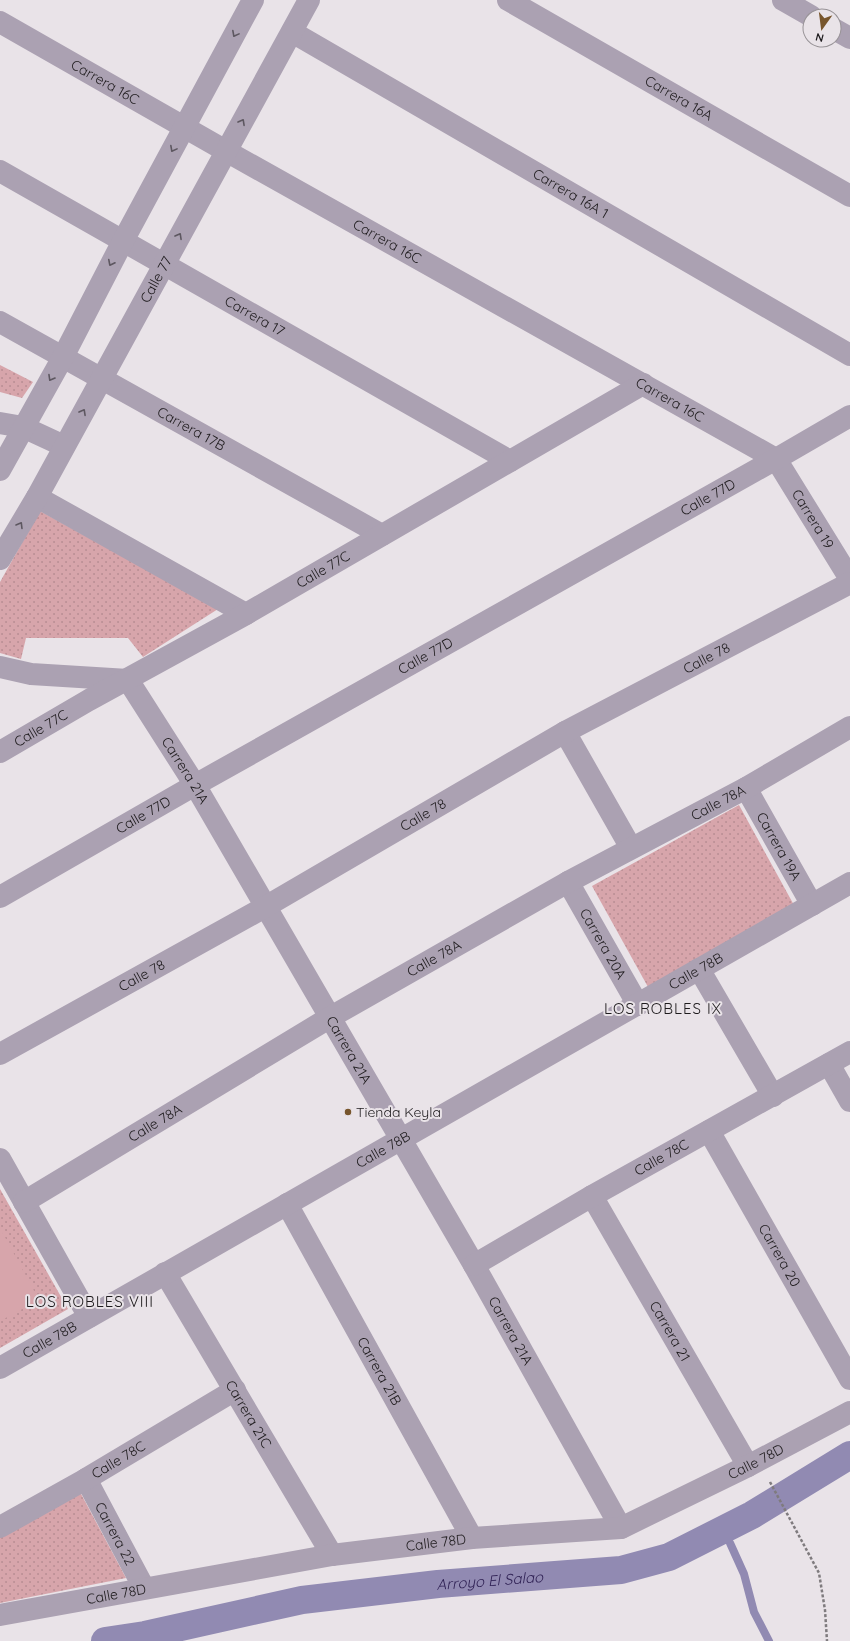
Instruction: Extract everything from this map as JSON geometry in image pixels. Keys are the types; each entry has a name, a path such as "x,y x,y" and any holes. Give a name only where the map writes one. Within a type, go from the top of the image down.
{"street":[{"name":"Calle 77","path":"0,559 102,378 309,0"},
{"name":"Carrera 16A","path":"508,0 850,196"},
{"path":"783,0 802,11"},
{"path":"0,470 63,357 123,240 184,128 247,2"},
{"name":"Carrera 16C","path":"0,22 184,128 776,459"},
{"name":"Carrera 16A 1","path":"292,32 850,356"},
{"name":"Carrera 17","path":"0,171 510,461"},
{"name":"Carrera 17B","path":"0,322 382,535"},
{"name":"Calle 77C","path":"0,752 89,700 246,614 643,384"},
{"name":"Calle 77D","path":"0,897 195,785 850,416"},
{"path":"0,423 23,427 64,446"},
{"name":"Carrera 19","path":"776,459 849,576"},
{"path":"36,497 246,614"},
{"name":"Calle 78","path":"0,1054 265,907 565,732 849,576"},
{"path":"0,667 31,674 128,680"},
{"name":"Carrera 21A","path":"128,680 195,785 329,1018 474,1265 621,1528"},
{"name":"Calle 78A","path":"24,1202 329,1018 568,882 746,788 850,728"},
{"path":"565,732 631,848"},
{"name":"Carrera 19A","path":"746,788 812,905"},
{"name":"Carrera 20A","path":"568,882 638,1005"},
{"name":"Calle 78B","path":"0,1368 850,883"},
{"path":"699,969 773,1096"},
{"name":"Calle 78C","path":"474,1265 592,1196 850,1052"},
{"path":"829,1064 850,1101"},
{"name":"Carrera 20","path":"708,1131 850,1379"},
{"path":"0,1159 89,1317"},
{"name":"Carrera 21","path":"592,1196 748,1466"},
{"name":"Carrera 21B","path":"287,1204 472,1538"},
{"name":"Carrera 21C","path":"165,1274 332,1554"},
{"name":"Calle 78C","path":"0,1527 235,1390"},
{"name":"Calle 78D","path":"0,1615 332,1554 472,1538 621,1528 748,1466 850,1412"},
{"name":"Carrera 22","path":"86,1478 144,1588"}],"path":[{"path":"771,1484 819,1573 826,1610 827,1641"}],"shaded area":[{"path":"0,365 33,382 22,398 0,392"},
{"path":"40,511 218,609 143,657 128,638 26,638 21,659 0,653 0,582"},
{"path":"739,805 795,907 648,987 592,886"},
{"path":"0,1189 68,1309 0,1348"},
{"path":"0,1228 39,1300 0,1321"},
{"path":"80,1492 126,1578 0,1603 0,1536"}],"waterway":[{"name":"Arroyo El Salao","path":"105,1641 145,1635 302,1600 438,1584 621,1570 669,1557 752,1515 850,1455"},
{"path":"730,1543 744,1574 754,1612 769,1641"}],"place":[{"name":"Tienda Keyla","path":"348,1112"}],"district":[{"name":"LOS ROBLES IX","path":"663,1008"},
{"name":"LOS ROBLES VIII","path":"90,1301"}]}
